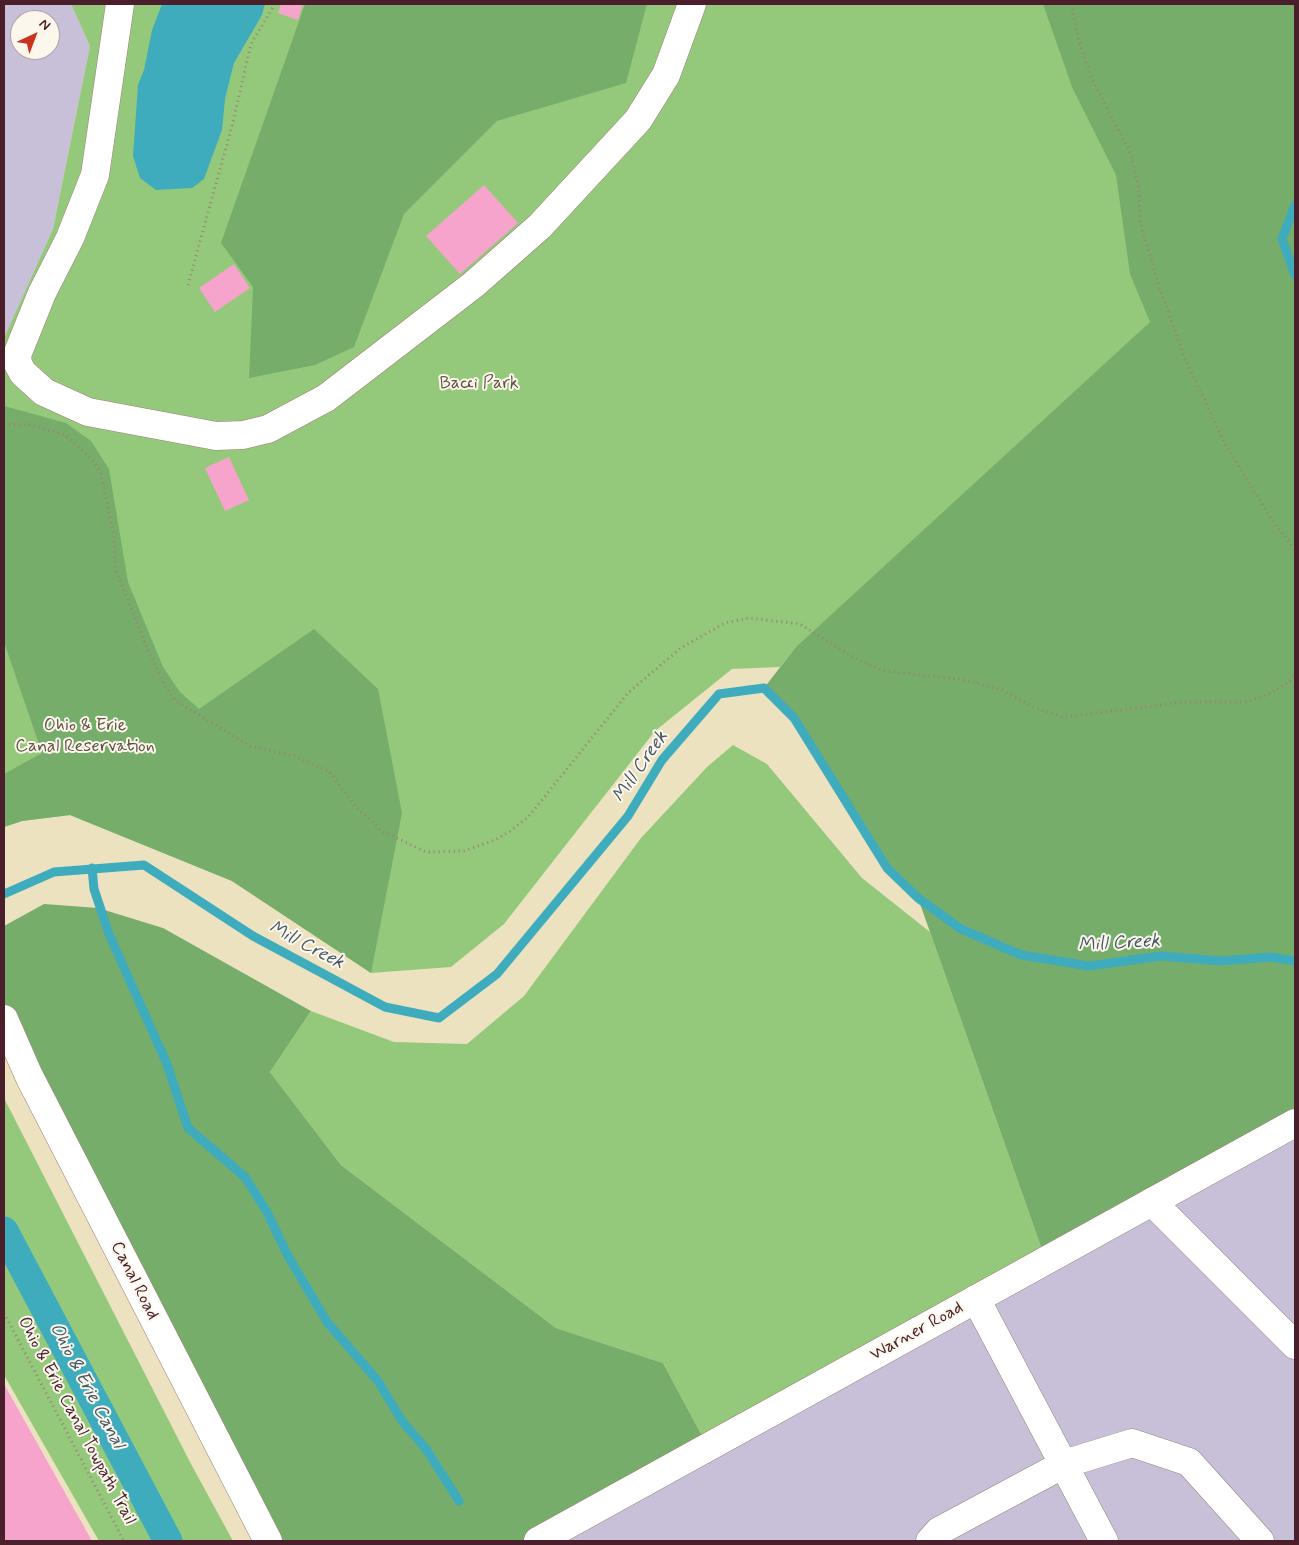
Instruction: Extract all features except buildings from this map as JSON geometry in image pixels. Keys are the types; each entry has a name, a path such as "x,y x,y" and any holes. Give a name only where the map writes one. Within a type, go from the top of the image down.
{"main road":[{"path":"120,4 95,175 70,238 42,292 17,355 18,364 23,373 44,392 88,412 216,436 243,435 268,429 326,398 473,284 540,226 638,120 666,75 692,4"},
{"name":"Canal Road","path":"4,1019 29,1076 268,1541"},
{"name":"Warner Road","path":"538,1541 1295,1123"},
{"path":"1152,1202 1295,1345"},
{"path":"976,1299 1104,1541"},
{"path":"930,1541 940,1531 1064,1464 1132,1442 1189,1462 1260,1541"}],"path":[{"path":"188,285 232,126 251,44 275,4"},
{"path":"1071,4 1078,38 1092,79 1131,154 1138,184 1141,225 1160,289 1184,356 1224,442 1273,522 1295,549"},
{"path":"4,424 29,425 66,435 94,462 101,474 114,535 115,568 148,651 165,686 176,701 250,746 294,756 329,771 357,808 382,831 426,852 464,850 494,840 510,831 529,816 628,693 682,647 726,624 749,618 800,624 856,659 886,671 958,679 1000,689 1033,707 1064,717 1184,702 1245,702 1269,694 1289,682 1295,675"},
{"name":"Ohio & Erie Canal Towpath Trail","path":"4,1313 124,1541"}],"shaded area":[{"path":"4,4 71,4 90,46 53,229 4,338"},
{"path":"1295,1123 1295,1541 538,1541"}],"green space":[{"name":"Bacci Park","path":"71,4 1083,4 1239,436 795,648 780,667 732,669 655,731 504,924 451,967 371,973 232,881 70,815 22,821 4,827 4,338 53,229 90,46"},
{"path":"305,4 647,4 626,83 497,121 404,214 354,347 315,365 249,378 253,287 221,243"},
{"path":"1043,4 1295,4 1295,1123 1046,1261 918,898 887,868 794,718 764,688 795,648 1150,322 1130,274 1116,175 1072,87"},
{"name":"Ohio & Erie Canal Reservation","path":"4,406 66,423 91,441 109,469 128,582 163,667 180,692 199,709 314,629 378,689 402,813 371,973 232,881 70,815 22,821 4,827 4,774 42,753 4,642"},
{"path":"733,745 767,764 862,878 930,932 1046,1261 708,1447 663,1363 556,1328 341,1165 270,1072 311,1011 394,1042 467,1044 524,996 641,838 707,767"},
{"path":"44,904 98,908 163,928 311,1011 270,1072 341,1165 556,1328 663,1363 708,1447 538,1541 268,1541 4,1019 4,926"},
{"path":"4,1098 191,1464 233,1541 99,1541 4,1375"}],"water":[{"path":"162,4 265,4 262,15 234,63 225,99 222,130 204,179 192,188 156,190 140,178 133,156 138,85 144,70 152,30"}],"waterway":[{"name":"Mill Creek","path":"1295,205 1282,239 1295,275"},
{"name":"Mill Creek","path":"4,894 54,872 144,865 253,936 385,1007 439,1018 497,974 628,816 662,760 719,694 764,688 794,718 887,868 918,898 961,929 1021,955 1089,966 1161,956 1221,961 1271,957 1295,961"},
{"path":"92,868 94,889 109,934 167,1064 188,1128 245,1177 267,1212 288,1256 327,1322 378,1381 402,1421 426,1449 459,1501"},
{"name":"Ohio & Erie Canal","path":"4,1231 168,1541"}]}
